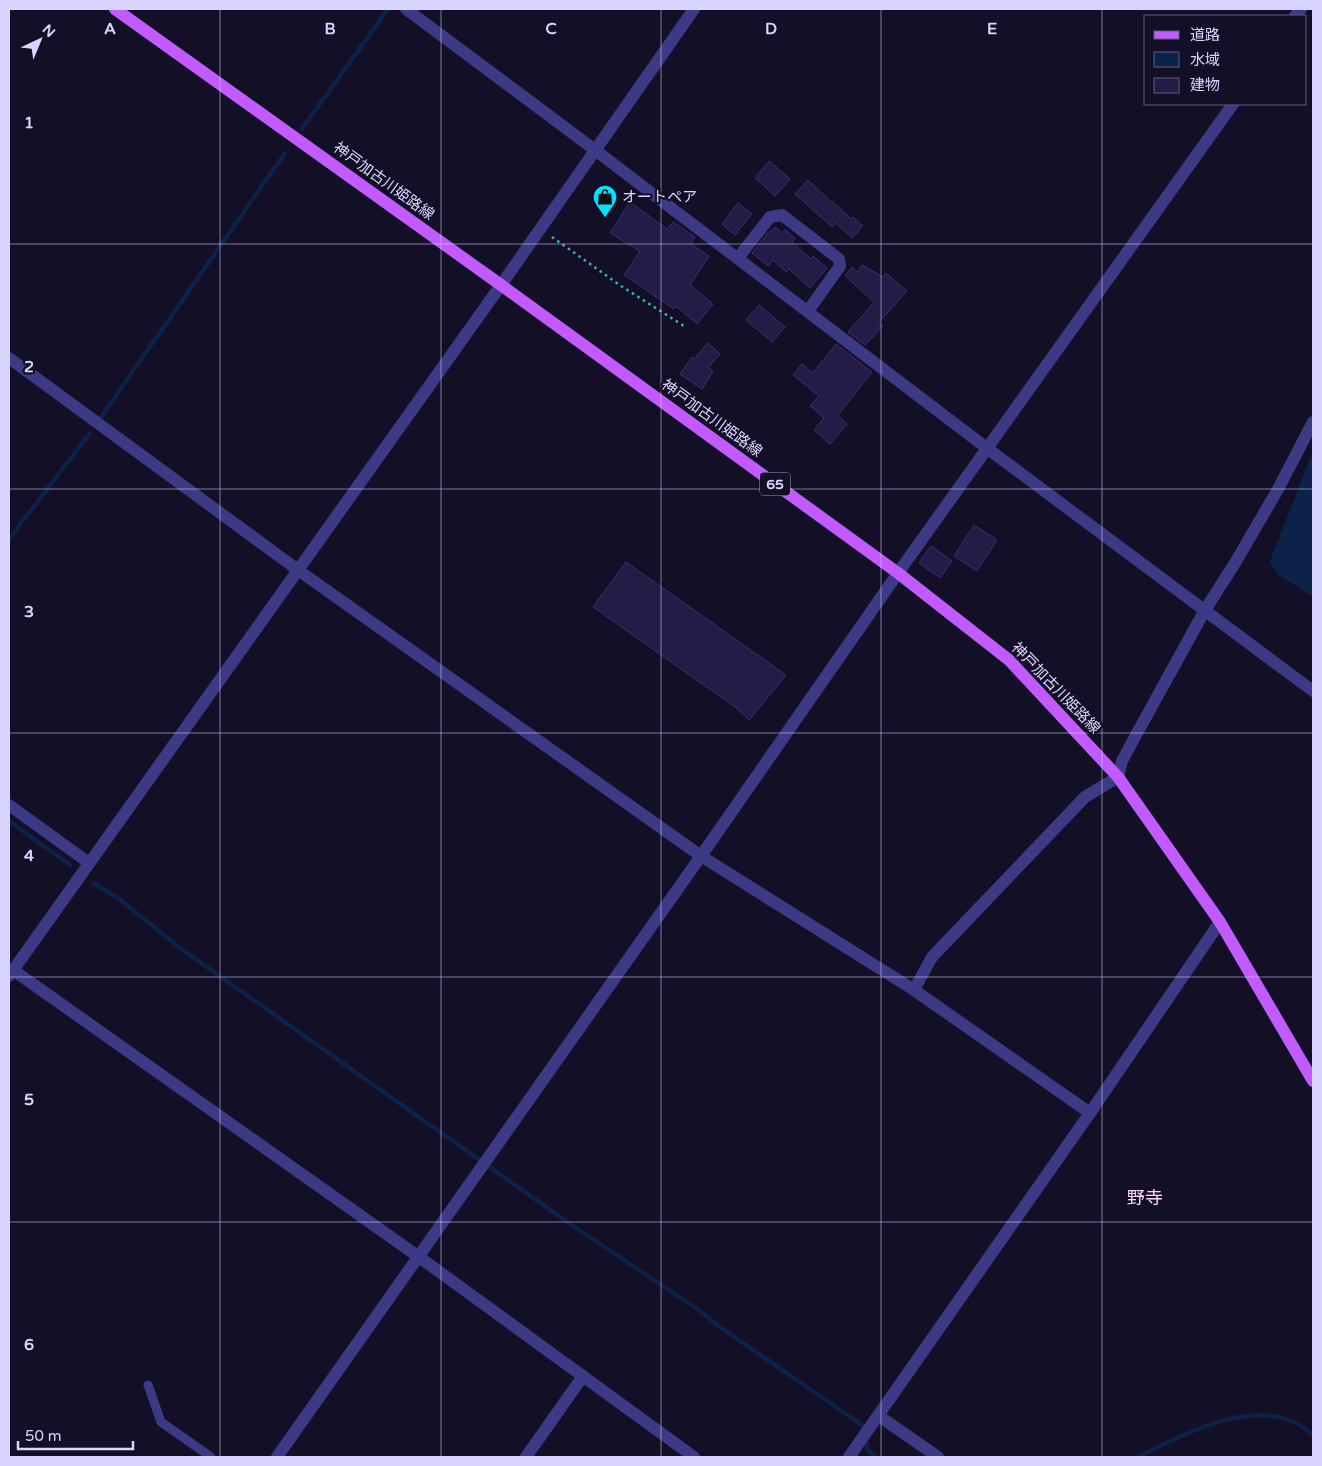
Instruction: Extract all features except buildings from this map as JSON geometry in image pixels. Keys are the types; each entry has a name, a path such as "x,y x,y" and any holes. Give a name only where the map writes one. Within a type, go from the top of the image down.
{"main road":[{"name":"神戸加古川姫路線","path":"115,9 501,285 898,573 1009,660 1118,777 1220,922 1313,1081"}],"street":[{"path":"406,9 1313,692"},
{"path":"694,9 501,285 11,973 419,1257 694,1457"},
{"path":"277,1457 898,573 1232,105"},
{"path":"738,258 770,217 782,215 839,259 840,266 808,311"},
{"path":"9,358 298,570 701,856 914,990 1090,1113"},
{"path":"914,990 932,956 1085,797 1118,777 1122,761 1136,735 1205,610 1236,563 1277,491 1313,422"},
{"path":"9,805 89,863"},
{"path":"849,1457 1090,1113 1220,922"},
{"path":"526,1457 583,1376"},
{"path":"879,1416 938,1457"}],"lane":[{"path":"148,1385 161,1422 211,1457"}],"path":[{"path":"540,229 621,286 684,326"}],"water":[{"path":"1313,451 1313,597 1277,574 1270,561"}],"waterway":[{"path":"302,129 388,9"},
{"path":"101,417 285,153"},
{"path":"9,539 90,433"},
{"path":"9,821 70,865"},
{"path":"94,883 122,901 180,948 566,1221 700,1311 717,1325 862,1425 864,1430"},
{"path":"1137,1457 1201,1428 1225,1420 1249,1416 1271,1416 1293,1422 1313,1435"},
{"path":"865,1438 868,1451 876,1457"}],"place":[{"name":"オートペア","path":"605,218"}],"district":[{"name":"野寺","path":"1145,1198"}]}
